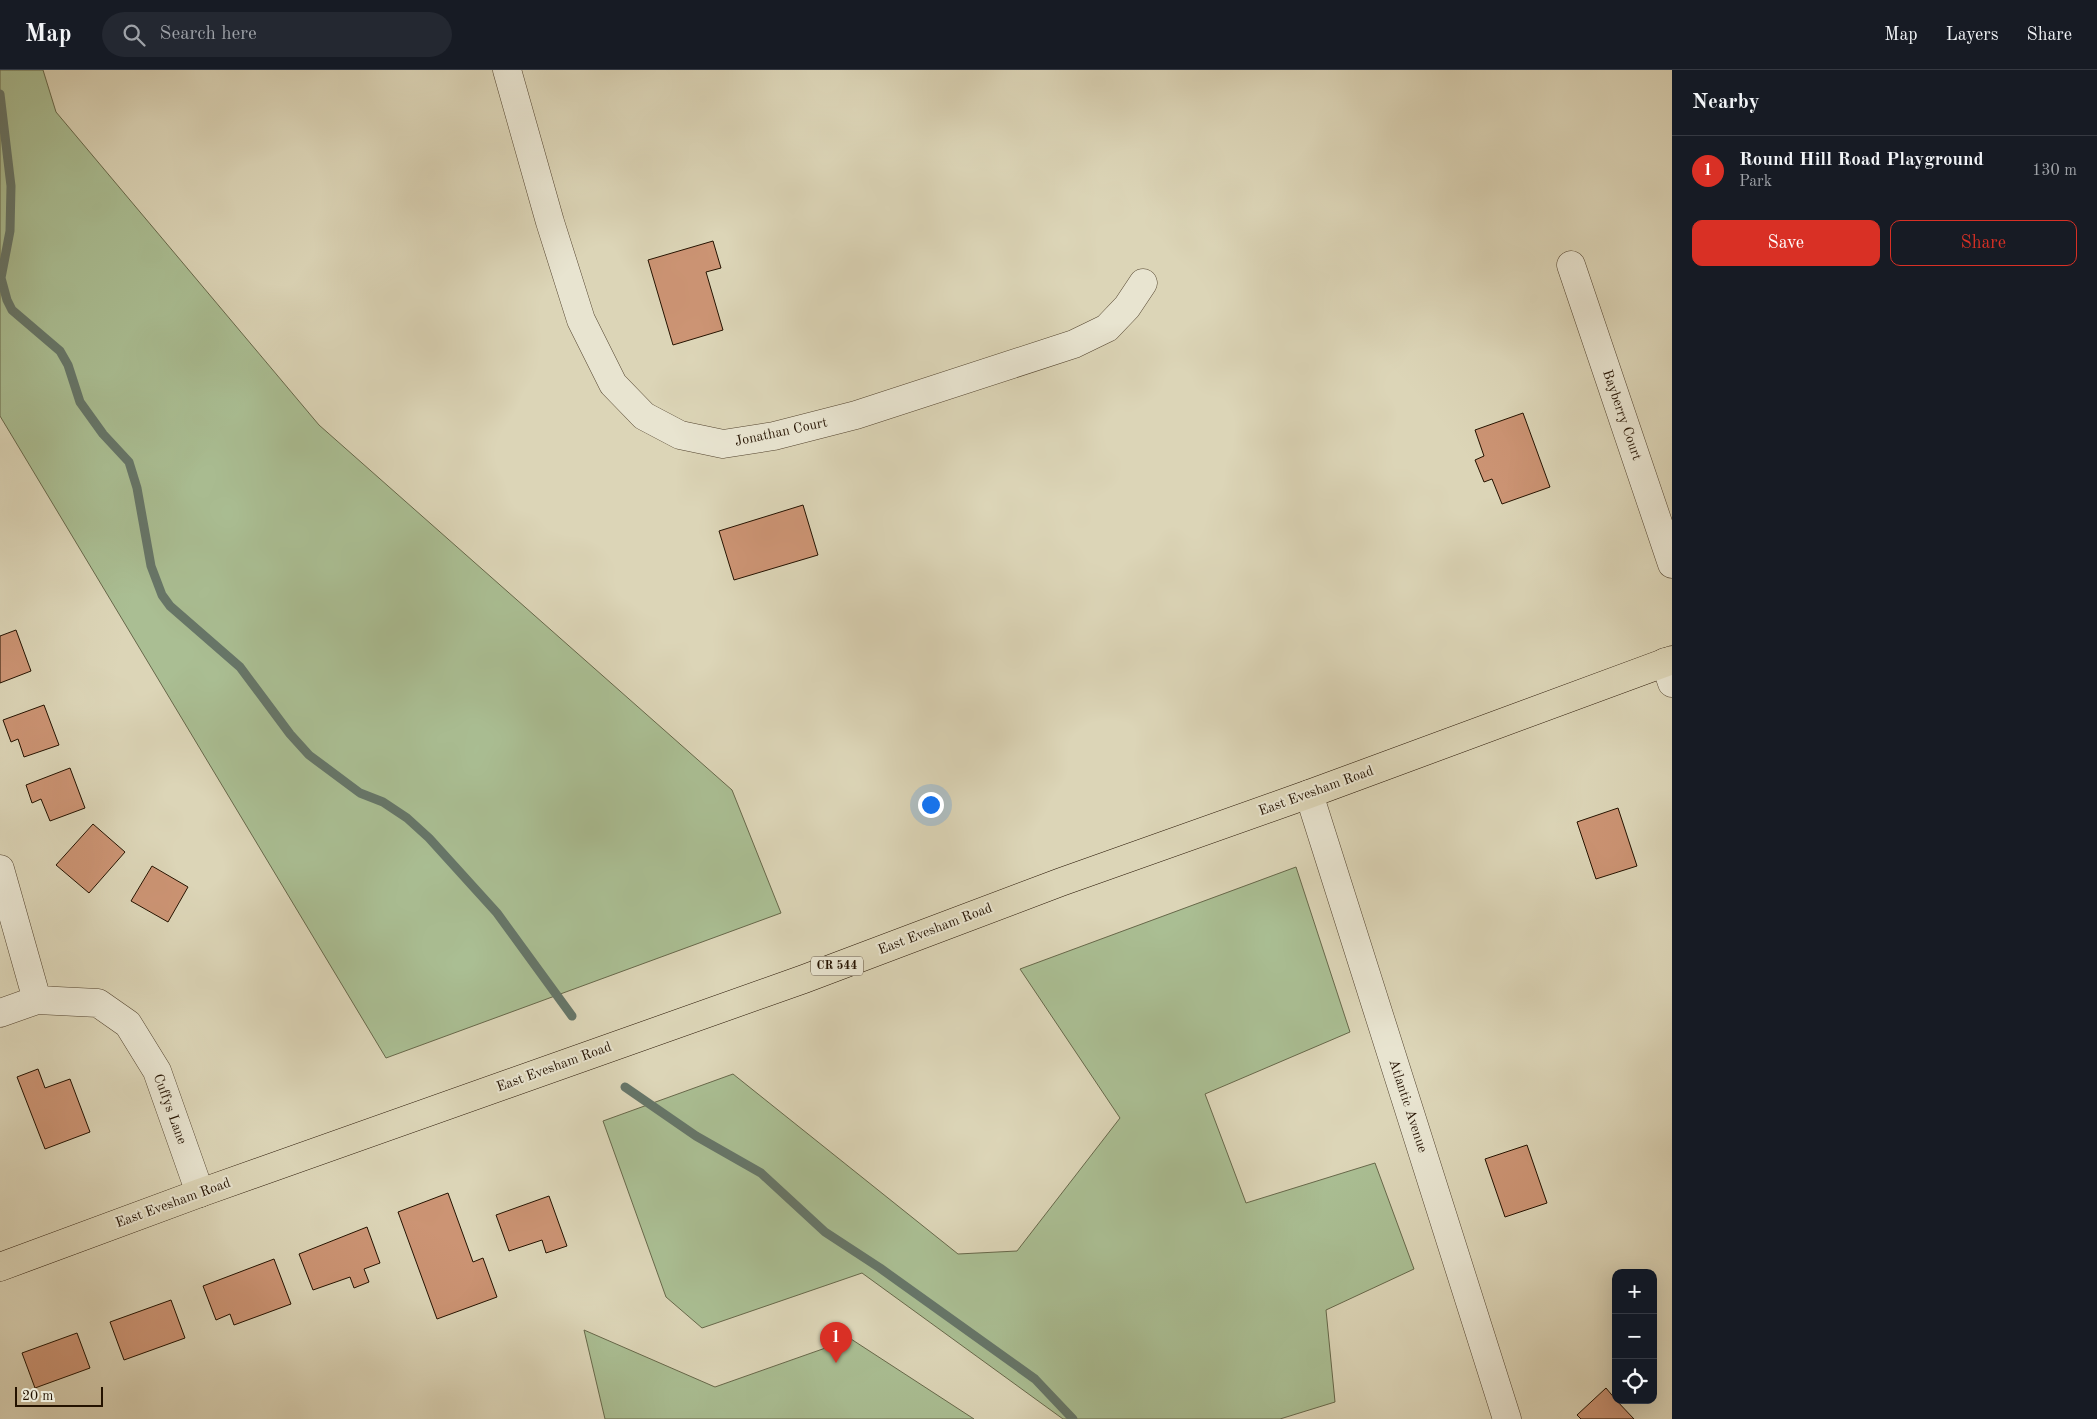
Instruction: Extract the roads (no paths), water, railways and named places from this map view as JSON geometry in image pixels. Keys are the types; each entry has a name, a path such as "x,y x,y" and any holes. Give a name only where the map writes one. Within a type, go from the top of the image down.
{"main road":[{"name":"East Evesham Road","path":"0,1267 200,1193 790,984 1061,882 1670,668"}],"street":[{"name":"Jonathan Court","path":"507,70 550,222 582,320 613,384 644,416 680,435 723,444 774,436 856,415 1074,344 1107,328 1127,308 1143,283"},
{"name":"Bayberry Court","path":"1571,265 1672,564"},
{"name":"Atlantic Avenue","path":"1309,794 1507,1419"},
{"path":"0,869 37,1000 0,1013"},
{"name":"Cuffys Lane","path":"37,1000 98,1004 128,1024 157,1071 200,1193"}],"waterway":[{"path":"0,94 11,186 10,231 1,278 7,300 12,310 60,351 68,365 80,402 103,434 129,462 137,488 151,566 162,595 170,606 240,667 290,734 309,755 360,793 383,802 407,818 429,838 497,913 572,1016"},
{"path":"625,1087 696,1136 761,1173 825,1232 880,1268 1035,1379 1073,1419"}],"place":[{"name":"Round Hill Road Playground","path":"836,1363"}]}
